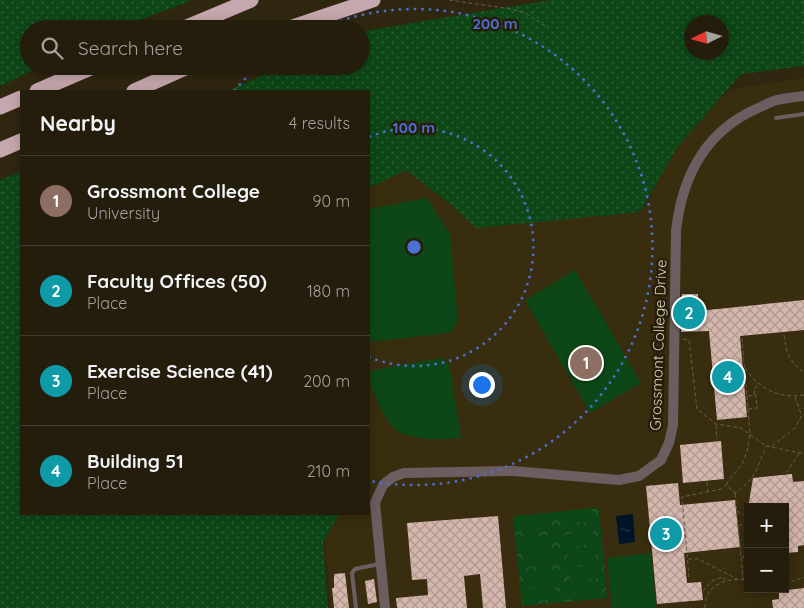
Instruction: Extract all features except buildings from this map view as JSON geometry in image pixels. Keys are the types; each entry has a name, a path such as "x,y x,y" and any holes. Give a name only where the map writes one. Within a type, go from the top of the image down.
{"highway":[{"path":"203,20 251,0"},
{"path":"313,20 373,0"},
{"path":"39,90 74,75"},
{"path":"136,90 170,75"},
{"path":"0,107 20,98"},
{"path":"0,150 20,141"}],"street":[{"name":"Grossmont College Drive","path":"385,608 376,503 383,485 393,477 404,473 513,471 620,480 639,476 661,460 669,443 673,425 676,231 678,209 684,188 696,162 706,148 728,125 743,115 776,100 804,96"}],"lane":[{"path":"776,118 804,114"},
{"path":"356,608 352,573 355,569 363,566 381,564"}],"path":[{"path":"448,0 511,8 525,13 548,28"},
{"path":"784,335 786,352 790,360 804,372"},
{"path":"674,338 689,340 697,409 716,424 741,428 766,446 800,453 804,452"},
{"path":"689,577 682,498 721,489 728,484 745,458 750,434 742,338"},
{"path":"744,366 759,384 774,393 784,396 804,395"},
{"path":"748,409 757,408 754,390 759,384"},
{"path":"746,396 754,396"},
{"path":"771,447 795,428 803,414 794,396"},
{"path":"716,424 717,438"},
{"path":"735,493 752,479 766,446"},
{"path":"786,473 800,453"},
{"path":"707,482 708,492"},
{"path":"728,484 730,490 735,493"},
{"path":"705,608 706,598 715,585 725,581 743,579 735,493"},
{"path":"737,511 744,515"},
{"path":"738,527 744,523"},
{"path":"688,559 698,559 737,579"},
{"path":"703,591 710,582 718,578 723,577 725,581"},
{"path":"789,583 804,577"}],"shaded area":[{"path":"804,78 804,608 331,608 322,515 370,515 370,184 406,170 481,220 647,205 678,131 732,89"}],"green space":[{"path":"0,0 192,0 140,20 20,20 20,75 23,75 0,86"},
{"path":"551,0 804,0 804,66 741,74 676,149 640,212 476,228 450,204 406,170 370,188 370,90 229,90 263,75 370,75 370,30"},
{"path":"20,172 20,515 338,515 323,542 328,608 0,608 0,180"},
{"path":"427,198 450,234 458,321 450,333 370,342 370,209"},
{"path":"575,270 641,383 590,413 525,300"},
{"path":"441,358 449,364 461,438 425,439 403,434 397,430 385,416 375,397 370,371"},
{"path":"591,508 593,521 564,524 563,511"},
{"path":"599,508 607,598 522,606 513,516"},
{"path":"548,513 549,526 521,529 519,516"},
{"path":"593,531 595,544 566,547 565,534"},
{"path":"550,535 552,548 523,550 522,538"},
{"path":"595,548 596,561 568,563 567,550"},
{"path":"552,552 553,565 525,567 524,555"},
{"path":"651,553 656,608 612,608 607,558"},
{"path":"597,565 598,578 570,581 569,568"},
{"path":"553,569 555,582 526,585 525,572"},
{"path":"598,582 599,595 571,598 569,585"},
{"path":"555,587 556,599 528,602 526,589"}],"water":[{"path":"633,514 635,542 619,544 616,516"}],"place":[{"name":"Faculty Offices (50)","path":"689,313"},
{"name":"Grossmont College","path":"586,363"},
{"name":"Building 51","path":"728,377"},
{"name":"Exercise Science (41)","path":"666,534"}]}
